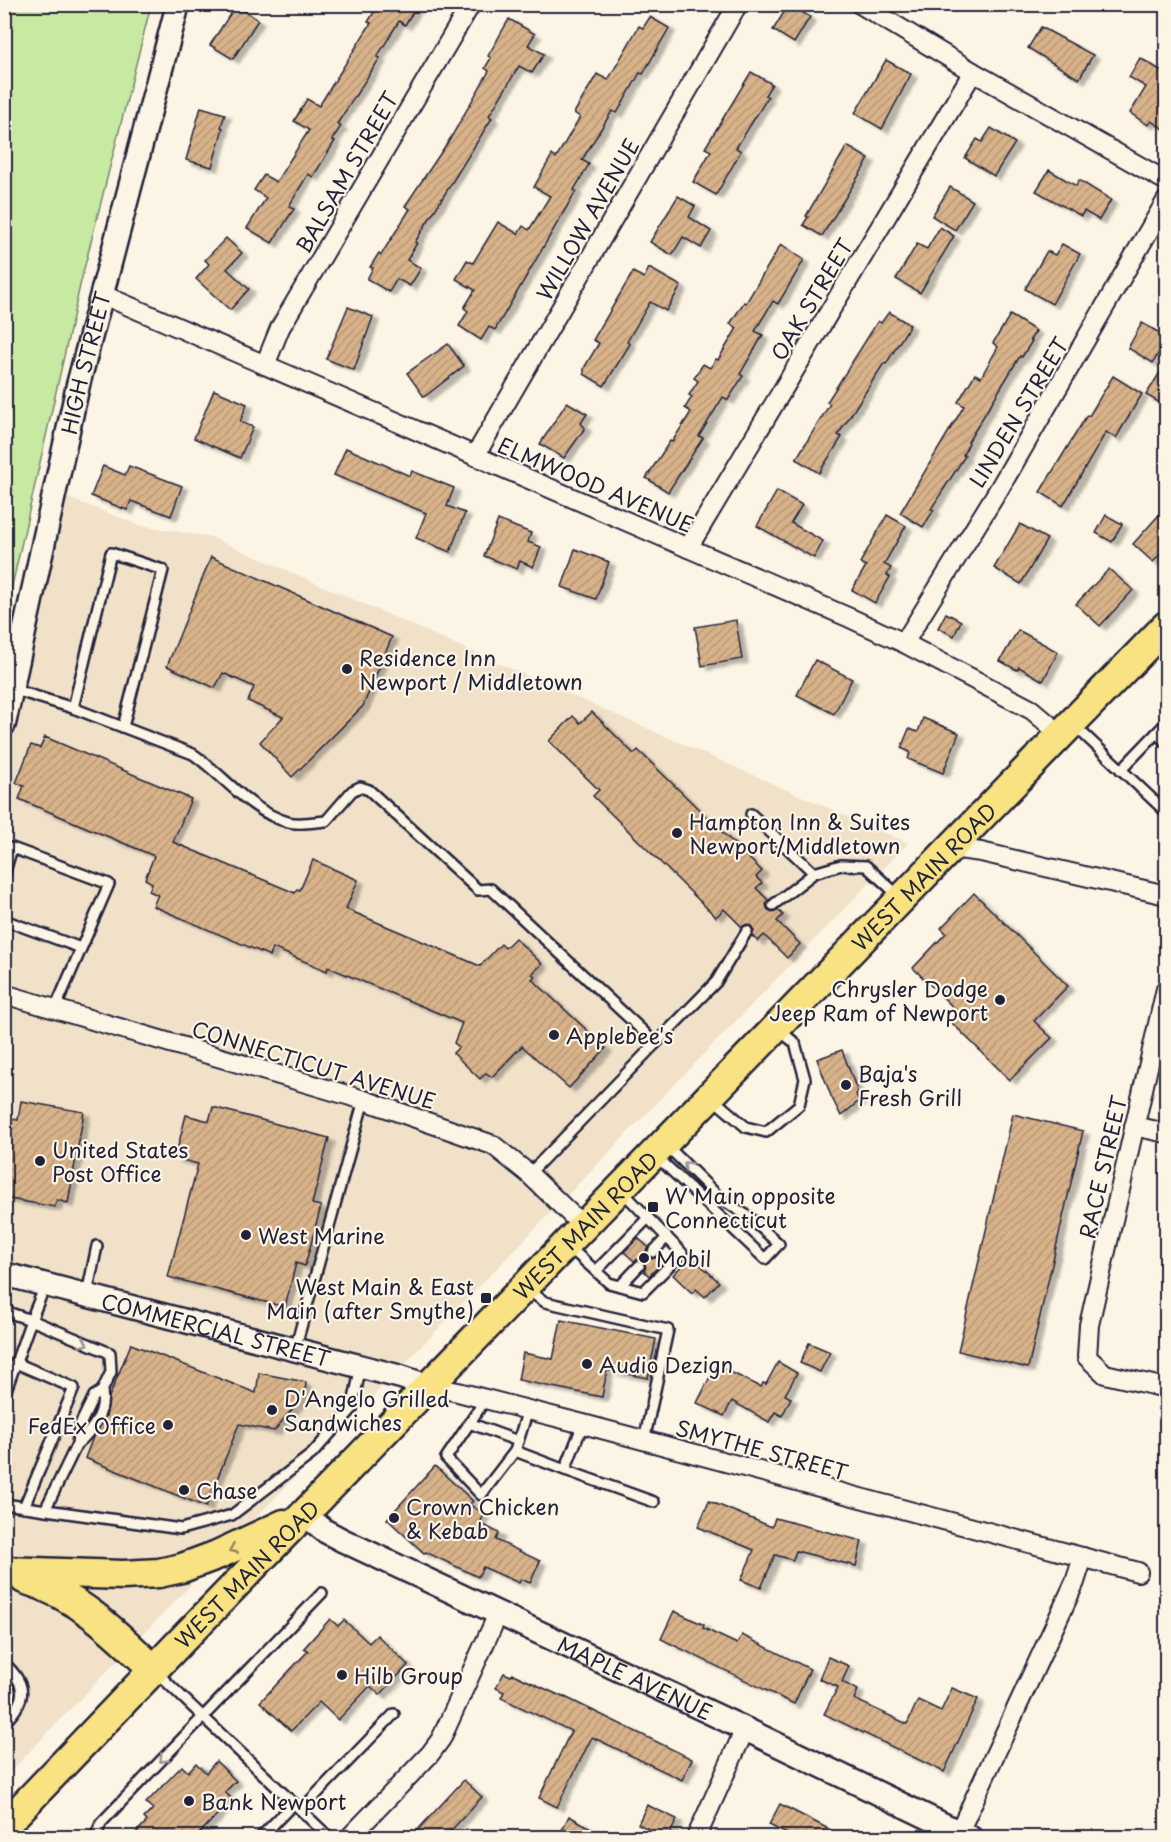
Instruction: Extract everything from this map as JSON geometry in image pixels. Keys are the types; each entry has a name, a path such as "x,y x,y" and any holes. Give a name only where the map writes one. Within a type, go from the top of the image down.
{"main road":[{"name":"WEST MAIN ROAD","path":"4,1826 153,1669 1167,626"},
{"path":"4,1572 123,1575 159,1573 188,1566 235,1548 304,1514"},
{"path":"4,1572 40,1584 80,1605 107,1625 153,1669"}],"street":[{"name":"HIGH STREET","path":"4,724 78,385 178,4"},
{"name":"BALSAM STREET","path":"265,365 280,328 471,4"},
{"name":"WILLOW AVENUE","path":"475,456 738,4"},
{"path":"860,4 973,72 1167,181"},
{"name":"OAK STREET","path":"688,548 973,72"},
{"name":"LINDEN STREET","path":"904,643 999,489 1167,201"},
{"name":"ELMWOOD AVENUE","path":"101,294 904,643 1066,729"},
{"path":"951,848 981,852 1167,895"},
{"name":"RACE STREET","path":"1167,989 1089,1325 1087,1357 1105,1374 1167,1388"},
{"name":"CONNECTICUT AVENUE","path":"4,994 364,1101 493,1144 529,1174 575,1235"},
{"path":"1134,1126 1167,1133"},
{"name":"COMMERCIAL STREET","path":"4,1274 361,1366 428,1386"},
{"name":"SMYTHE STREET","path":"428,1386 583,1424 1138,1572"},
{"name":"MAPLE AVENUE","path":"304,1514 325,1531 342,1540 965,1835"},
{"path":"965,1835 1070,1593 1083,1557"},
{"path":"349,1838 430,1754 441,1739 498,1614"},
{"path":"696,1838 745,1729"}],"lane":[{"path":"73,708 111,553 164,570 123,727"},
{"path":"12,689 73,708 193,754 208,764 250,804 289,823 326,821 352,791 360,787 369,790 478,890 490,889 655,1044"},
{"path":"1121,770 1167,723"},
{"path":"1066,729 1121,770 1167,812"},
{"path":"1157,733 1167,743"},
{"path":"751,814 814,873"},
{"path":"4,875 12,848 109,884 55,1009"},
{"path":"773,905 814,873 841,865 866,866 902,898"},
{"path":"4,920 81,948"},
{"path":"529,1174 716,982 747,931"},
{"path":"710,1096 746,1127 766,1132 799,1105 805,1079 795,1044 777,1028"},
{"path":"295,1349 364,1101"},
{"path":"659,1148 720,1198 749,1217 779,1244 765,1259 659,1148"},
{"path":"575,1235 596,1271 609,1283 643,1292 682,1252 620,1188"},
{"path":"596,1271 648,1218"},
{"path":"653,1252 667,1237"},
{"path":"87,1294 98,1246"},
{"path":"620,1286 639,1266"},
{"path":"4,1396 46,1284"},
{"path":"524,1288 545,1302 668,1330 644,1441"},
{"path":"4,1311 110,1353 111,1372 102,1391 94,1396 79,1427 77,1444 45,1510"},
{"path":"16,1363 74,1388 24,1507"},
{"path":"4,1504 181,1529 232,1515 312,1454 352,1409 361,1366"},
{"path":"485,1400 446,1458 482,1495 516,1446 528,1410"},
{"path":"469,1423 565,1470 654,1502"},
{"path":"565,1470 583,1424"},
{"path":"95,1838 101,1822 322,1593"},
{"path":"4,1663 18,1677 22,1695 16,1710 4,1723"},
{"path":"153,1669 330,1838"},
{"path":"260,1838 298,1806 394,1714"},
{"path":"4,1834 30,1838"}],"shaded area":[{"path":"61,495 139,525 211,537 908,843 5,1777 4,737"}],"green space":[{"path":"5,4 151,5 82,277 5,617"}],"building":[{"path":"374,4 418,4 405,25 399,21 377,57 380,58 337,124 341,126 332,140 335,141 313,177 308,174 289,206 294,209 272,243 247,228 266,198 254,190 264,175 276,182 309,130 294,121 307,99 319,106 371,23 368,22 377,7"},
{"path":"789,4 810,17 794,43 773,30"},
{"path":"236,5 258,20 233,59 210,45"},
{"path":"650,17 669,28 643,74 640,73 617,113 612,111 582,160 589,164 574,190 576,191 495,330 489,327 481,340 459,326 468,311 464,308 475,290 456,279 467,260 473,263 498,222 518,234 523,226 529,230 550,196 534,187 552,155 556,158 580,117 574,113 597,74 608,80 639,26 643,28"},
{"path":"509,19 535,34 528,45 544,54 532,73 519,66 489,116 492,118 415,242 417,243 407,260 421,268 410,286 397,279 389,292 367,279 373,268 370,267 379,253 381,255 410,209 405,206 450,139 489,71 485,68 491,58 488,56"},
{"path":"1041,27 1093,55 1079,79 1028,48"},
{"path":"1140,58 1167,74 1167,131 1151,121 1148,125 1130,113 1146,87 1129,77"},
{"path":"886,60 911,74 882,129 855,113"},
{"path":"751,72 772,84 765,95 768,97 736,148 741,151 716,195 693,182 711,151 705,148"},
{"path":"201,107 225,114 212,167 186,160"},
{"path":"991,128 1015,143 994,176 965,158 977,139 982,142"},
{"path":"847,146 869,159 822,236 803,225"},
{"path":"1049,170 1076,186 1079,180 1111,200 1099,220 1084,211 1081,216 1036,191"},
{"path":"950,187 973,201 955,230 932,216"},
{"path":"678,196 695,206 689,217 711,231 701,248 683,237 672,255 650,242"},
{"path":"940,227 954,236 920,293 896,279 917,244 927,249"},
{"path":"226,238 242,253 227,269 249,289 230,310 196,279 209,264 205,260"},
{"path":"781,244 804,260 778,304 773,301 755,331 763,335 740,374 743,376 728,400 723,397 699,436 703,438 668,492 646,478 691,412 685,408 692,397 689,395 698,381 694,378 703,364 710,368 716,359 718,360 737,328 730,324 744,302 746,303"},
{"path":"1062,244 1080,254 1052,304 1025,289 1047,251 1055,255"},
{"path":"649,268 681,286 666,311 650,302 627,342 630,344 604,386 584,374 584,368 599,343 593,340 633,272 644,278"},
{"path":"348,307 373,317 354,370 326,359"},
{"path":"889,312 910,325 838,435 842,437 819,473 796,459 830,404 827,402 878,321 881,323"},
{"path":"1010,315 1036,331 1030,340 1032,341 1022,357 1020,356 968,442 963,455 965,456 931,509 934,510 923,527 900,513 964,406 958,402 975,374 981,377 998,347 993,343"},
{"path":"1142,323 1167,337 1153,363 1128,348"},
{"path":"448,344 464,366 424,397 407,373"},
{"path":"1167,361 1167,407 1146,395"},
{"path":"1113,376 1142,394 1116,438 1106,432 1063,506 1040,492"},
{"path":"214,390 247,404 240,422 253,427 240,458 194,438"},
{"path":"567,402 587,414 581,423 585,428 564,458 540,444"},
{"path":"346,448 410,476 412,471 454,488 447,506 465,513 450,552 416,538 426,513 334,475"},
{"path":"103,466 125,475 129,466 182,486 171,516 131,501 127,510 91,496"},
{"path":"777,491 802,505 791,523 823,541 814,558 757,526"},
{"path":"1167,506 1167,547 1153,562 1133,544"},
{"path":"887,515 906,526 884,564 891,568 887,575 890,577 875,603 852,590 866,566 860,563"},
{"path":"1106,515 1122,524 1112,542 1096,533"},
{"path":"498,520 531,533 528,542 541,547 533,567 520,561 517,569 484,556"},
{"path":"1020,524 1047,539 1021,584 994,568"},
{"path":"575,549 609,562 596,599 562,587"},
{"name":"Residence Inn Newport / Middletown","path":"211,557 392,637 363,706 292,777 260,742 283,717 248,701 254,687 223,673 215,688 167,666"},
{"path":"1109,569 1133,590 1100,626 1076,604"},
{"path":"946,613 961,621 954,636 938,628"},
{"path":"736,620 742,659 702,666 695,627"},
{"path":"1018,630 1058,652 1043,681 1019,667 1017,670 1000,661"},
{"path":"815,660 852,679 834,714 797,695"},
{"name":"Hampton Inn & Suites Newport/Middletown","path":"592,712 634,754 638,750 762,871 756,877 762,883 756,888 768,900 766,905 768,910 773,912 778,910 783,915 777,921 800,944 787,958 764,935 758,941 752,936 754,931 751,926 747,924 742,927 724,909 716,917 593,796 599,790 549,741 573,716 580,723"},
{"path":"923,718 959,733 943,773 908,759 910,752 901,748 909,729 918,732"},
{"path":"45,737 191,799 173,842 295,893 297,889 300,890 313,860 358,880 346,909 480,966 501,944 505,948 515,938 542,964 532,974 535,976 532,979 606,1048 569,1088 522,1046 492,1077 486,1073 480,1079 453,1053 459,1047 454,1043 462,1023 328,967 327,971 273,948 270,956 153,906 158,895 149,891 152,883 145,879 154,856 19,799 24,786 16,783 31,745 40,748"},
{"name":"Chrysler Dodge Jeep Ram of Newport","path":"974,893 1068,986 1034,1021 1052,1038 1010,1080 951,1022 960,1014 913,968 946,933 941,928"},
{"name":"Baja's Fresh Grill","path":"842,1050 859,1101 841,1116 817,1059"},
{"name":"United States Post Office","path":"21,1101 84,1112 68,1203 57,1200 55,1207 4,1198 4,1117 18,1120"},
{"name":"West Marine","path":"213,1107 329,1138 312,1204 321,1206 305,1266 296,1263 285,1307 168,1277 198,1164 175,1158 186,1115 209,1121"},
{"path":"1013,1114 1083,1131 1028,1368 958,1351"},
{"path":"638,1238 648,1247 646,1251 648,1256 652,1259 658,1257 663,1262 649,1276 644,1271 646,1267 644,1262 640,1259 634,1261 624,1252"},
{"path":"691,1256 719,1282 705,1297 696,1289 692,1293 673,1275"},
{"path":"561,1320 656,1339 648,1378 607,1370 602,1397 518,1380 523,1353 553,1359"},
{"path":"809,1343 830,1352 820,1372 800,1363"},
{"name":"FedEx Office","path":"131,1344 256,1393 259,1373 306,1382 305,1394 274,1431 239,1424 206,1507 85,1458 93,1437 106,1416 109,1397"},
{"path":"778,1362 797,1373 785,1395 791,1398 782,1416 775,1412 769,1422 732,1401 724,1416 697,1403 716,1365 761,1387 763,1383 766,1384"},
{"path":"435,1466 473,1501 469,1505 485,1513 480,1523 499,1533 496,1540 540,1561 530,1583 521,1579 519,1583 483,1567 478,1577 424,1553 387,1519"},
{"path":"709,1501 772,1527 775,1518 862,1541 856,1566 796,1551 793,1560 775,1555 761,1588 741,1580 754,1550 698,1527"},
{"path":"674,1611 737,1644 742,1635 810,1669 794,1704 661,1639"},
{"name":"Hilb Group","path":"330,1619 338,1626 344,1620 369,1643 377,1635 408,1665 380,1695 370,1686 338,1720 319,1702 291,1731 260,1702 308,1651 304,1648"},
{"path":"828,1657 849,1666 842,1682 858,1690 854,1699 907,1724 918,1700 941,1711 952,1688 978,1699 944,1772 824,1714 838,1687 819,1679"},
{"path":"504,1673 511,1676 513,1674 565,1697 692,1759 682,1780 592,1737 557,1807 539,1798 571,1731 501,1698 504,1692 496,1688"},
{"name":"Bank Newport","path":"216,1761 236,1781 225,1792 232,1799 195,1838 131,1838 147,1821 144,1818 153,1809 146,1803 182,1766 188,1772 196,1763 206,1773"},
{"path":"464,1780 482,1797 444,1838 410,1838"},
{"path":"780,1804 846,1838 795,1838 769,1825"},
{"path":"647,1805 677,1819 668,1838 638,1824"},
{"path":"569,1816 609,1838 558,1838"}],"place":[{"name":"Residence Inn Newport / Middletown","path":"347,669"},
{"name":"Hampton Inn & Suites Newport/Middletown","path":"677,833"},
{"name":"Chrysler Dodge Jeep Ram of Newport","path":"1000,1000"},
{"name":"Applebee's","path":"554,1035"},
{"name":"Baja's Fresh Grill","path":"846,1085"},
{"name":"United States Post Office","path":"40,1161"},
{"name":"W Main opposite Connecticut","path":"653,1207"},
{"name":"West Marine","path":"246,1235"},
{"name":"Mobil","path":"644,1258"},
{"name":"West Main & East Main (after Smythe)","path":"486,1298"},
{"name":"Audio Dezign","path":"587,1364"},
{"name":"D'Angelo Grilled Sandwiches","path":"272,1410"},
{"name":"FedEx Office","path":"168,1425"},
{"name":"Chase","path":"184,1490"},
{"name":"Crown Chicken & Kebab","path":"394,1518"},
{"name":"Hilb Group","path":"342,1675"},
{"name":"Bank Newport","path":"189,1801"}]}
